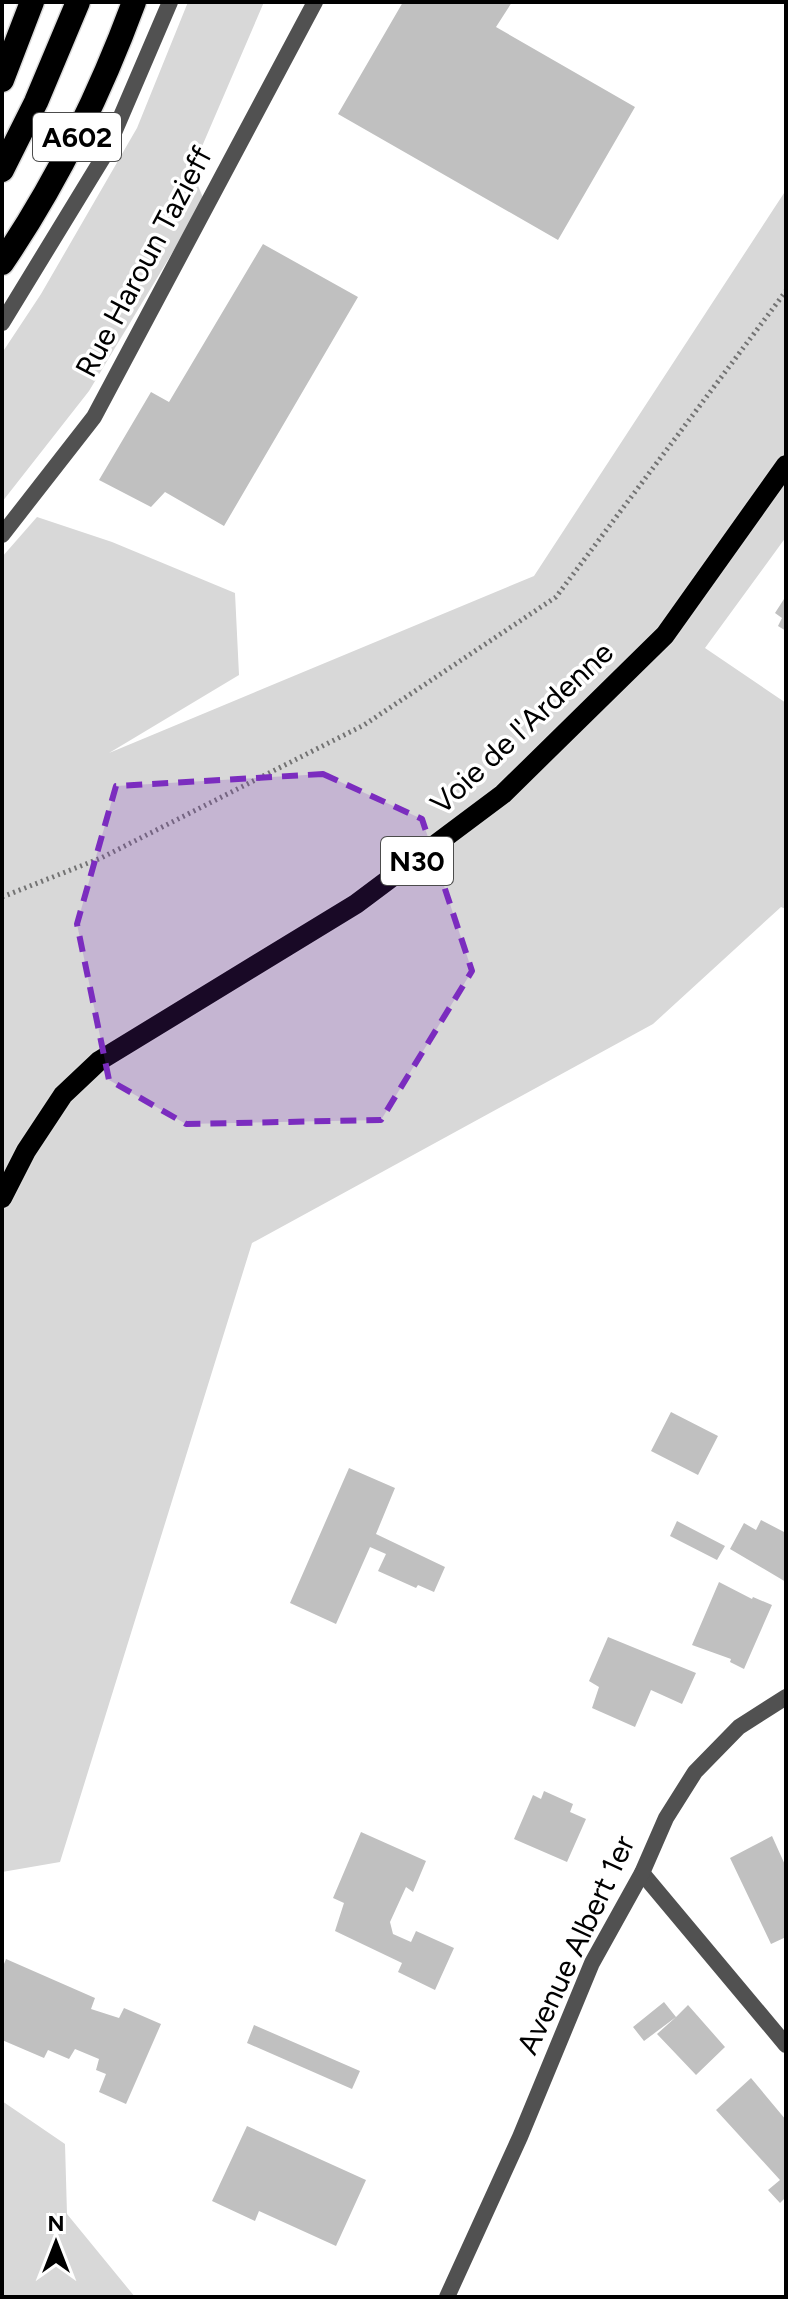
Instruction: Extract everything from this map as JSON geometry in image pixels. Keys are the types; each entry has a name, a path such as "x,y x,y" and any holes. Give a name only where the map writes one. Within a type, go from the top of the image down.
{"highway":[{"path":"2,80 32,2"},
{"path":"2,170 36,102 78,2"},
{"name":"A602","path":"2,263 52,183 82,126 134,2"}],"main road":[{"name":"Voie de l'Ardenne","path":"2,1198 26,1151 63,1095 99,1061 356,904 503,794 561,741 665,635 786,465"}],"street":[{"path":"2,323 104,156 170,2"},
{"name":"Rue Haroun Tazieff","path":"2,535 94,417 315,2"},
{"name":"Avenue Albert 1er","path":"447,2297 520,2137 592,1963 642,1873 666,1818 695,1772 739,1727 786,1697"},
{"path":"642,1873 786,2045"}],"path":[{"path":"2,897 101,858 364,725 556,597 786,291"}],"highlighted area":[{"path":"323,774 422,819 472,971 381,1120 186,1124 109,1080 77,924 116,786"}],"shaded area":[{"path":"188,2 264,2 197,158 194,176 204,200 89,391 2,502 2,353 41,294 137,128"},
{"path":"786,190 786,537 705,648 786,703 786,909 781,907 653,1024 252,1243 60,1862 2,1872 2,557 37,517 112,542 235,593 239,675 109,753 534,576"},
{"path":"2,2101 65,2144 67,2214 135,2297 2,2297"}],"building":[{"path":"403,2 512,2 496,27 635,107 558,240 338,114"},
{"path":"263,244 358,297 224,526 165,492 151,507 99,480 151,392 169,402"},
{"path":"784,599 786,631 778,626 782,618 775,613"},
{"path":"671,1412 718,1436 698,1475 651,1451"},
{"path":"349,1468 395,1488 376,1534 445,1567 434,1592 418,1585 416,1588 378,1571 386,1554 370,1547 336,1624 290,1603"},
{"path":"761,1520 786,1533 786,1582 730,1549 744,1523 756,1530"},
{"path":"677,1521 725,1546 717,1560 670,1536"},
{"path":"719,1582 752,1599 772,1605 744,1669 730,1662 731,1659 692,1645"},
{"path":"608,1637 696,1673 682,1704 651,1690 635,1727 592,1708 599,1687 589,1681"},
{"path":"544,1791 573,1804 570,1812 586,1819 567,1862 514,1839 533,1795 541,1799"},
{"path":"361,1832 426,1861 413,1892 406,1887 390,1922 393,1934 411,1942 416,1931 454,1948 435,1990 398,1972 402,1963 335,1931 344,1903 333,1898"},
{"path":"772,1836 786,1867 786,1937 771,1944 730,1858"},
{"path":"6,1959 95,1998 91,2009 119,2018 124,2008 161,2024 126,2104 99,2092 106,2074 96,2070 99,2059 75,2049 69,2059 48,2050 44,2058 2,2040 2,1969"},
{"path":"664,2002 676,2017 644,2041 633,2027"},
{"path":"688,2005 725,2047 696,2075 657,2034"},
{"path":"254,2025 360,2071 352,2089 247,2043"},
{"path":"751,2078 786,2120 786,2197 780,2203 768,2190 780,2180 716,2110"},
{"path":"247,2126 366,2180 336,2246 259,2211 255,2221 212,2201"}]}
